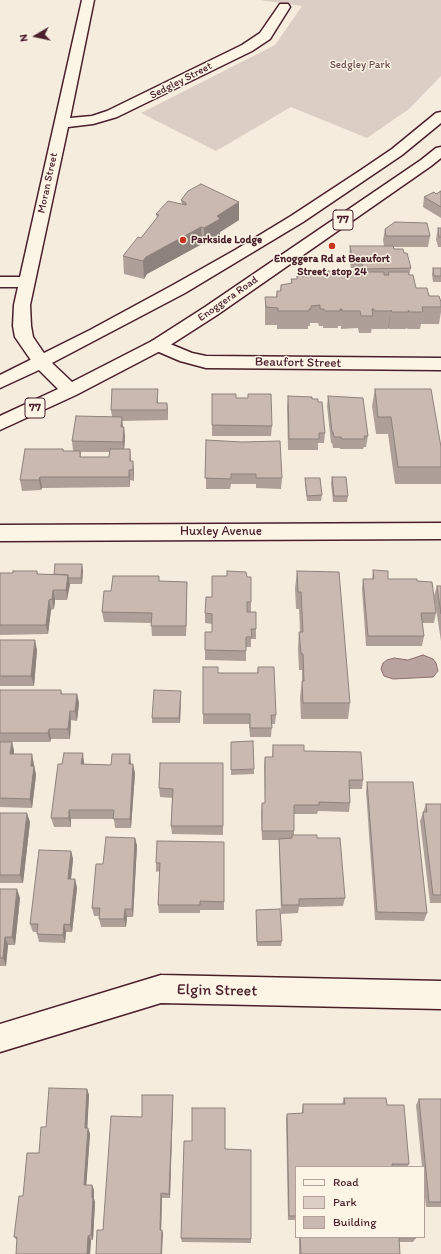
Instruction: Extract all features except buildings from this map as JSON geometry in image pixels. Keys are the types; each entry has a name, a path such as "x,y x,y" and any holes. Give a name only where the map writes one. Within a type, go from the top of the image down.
{"street":[{"name":"Moran Street","path":"70,391 42,362 27,343 22,326 22,305 88,0"},
{"name":"Sedgley Street","path":"61,123 93,120 112,114 248,48 265,36 284,8"},
{"name":"77","path":"0,382 42,362 179,289 290,223 397,152 441,116"},
{"name":"Enoggera Road","path":"0,424 70,391 158,345 211,311 414,172 441,151"},
{"path":"0,282 26,282"},
{"name":"Beaufort Street","path":"158,345 186,357 206,362 441,364"},
{"name":"Huxley Avenue","path":"0,533 441,531"},
{"name":"Elgin Street","path":"0,1038 161,989 441,995"}],"green space":[{"name":"Sedgley Park","path":"260,0 441,0 441,76 409,109 367,138 291,107 216,151 141,113 275,45 302,6"}],"shaded area":[{"path":"423,655 433,659 436,663 438,671 433,677 393,679 384,676 381,669 383,663 387,660 394,658 408,660"}],"place":[{"name":"Parkside Lodge","path":"183,240"},
{"name":"Enoggera Rd at Beaufort Street, stop 24","path":"332,246"}]}
